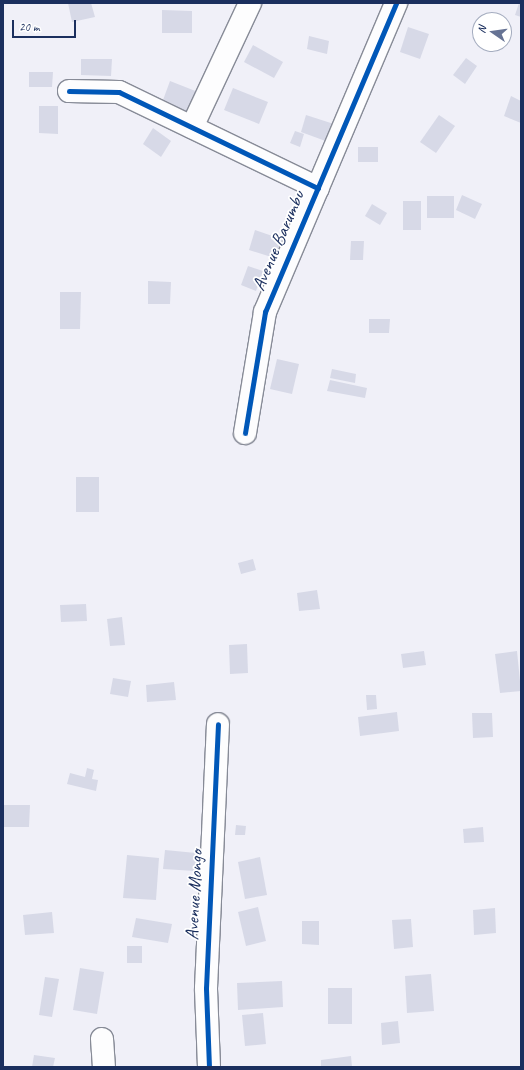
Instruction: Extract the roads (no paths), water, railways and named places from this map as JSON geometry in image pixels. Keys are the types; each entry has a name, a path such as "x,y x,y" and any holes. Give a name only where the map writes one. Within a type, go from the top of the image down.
{"street":[{"path":"192,127 250,3"},
{"name":"Avenue Barumbu","path":"245,433 265,312 396,3"},
{"path":"69,91 118,92 318,188"},
{"name":"Avenue Mongo","path":"209,1067 206,988 218,724"},
{"path":"102,1040 104,1067"}]}
